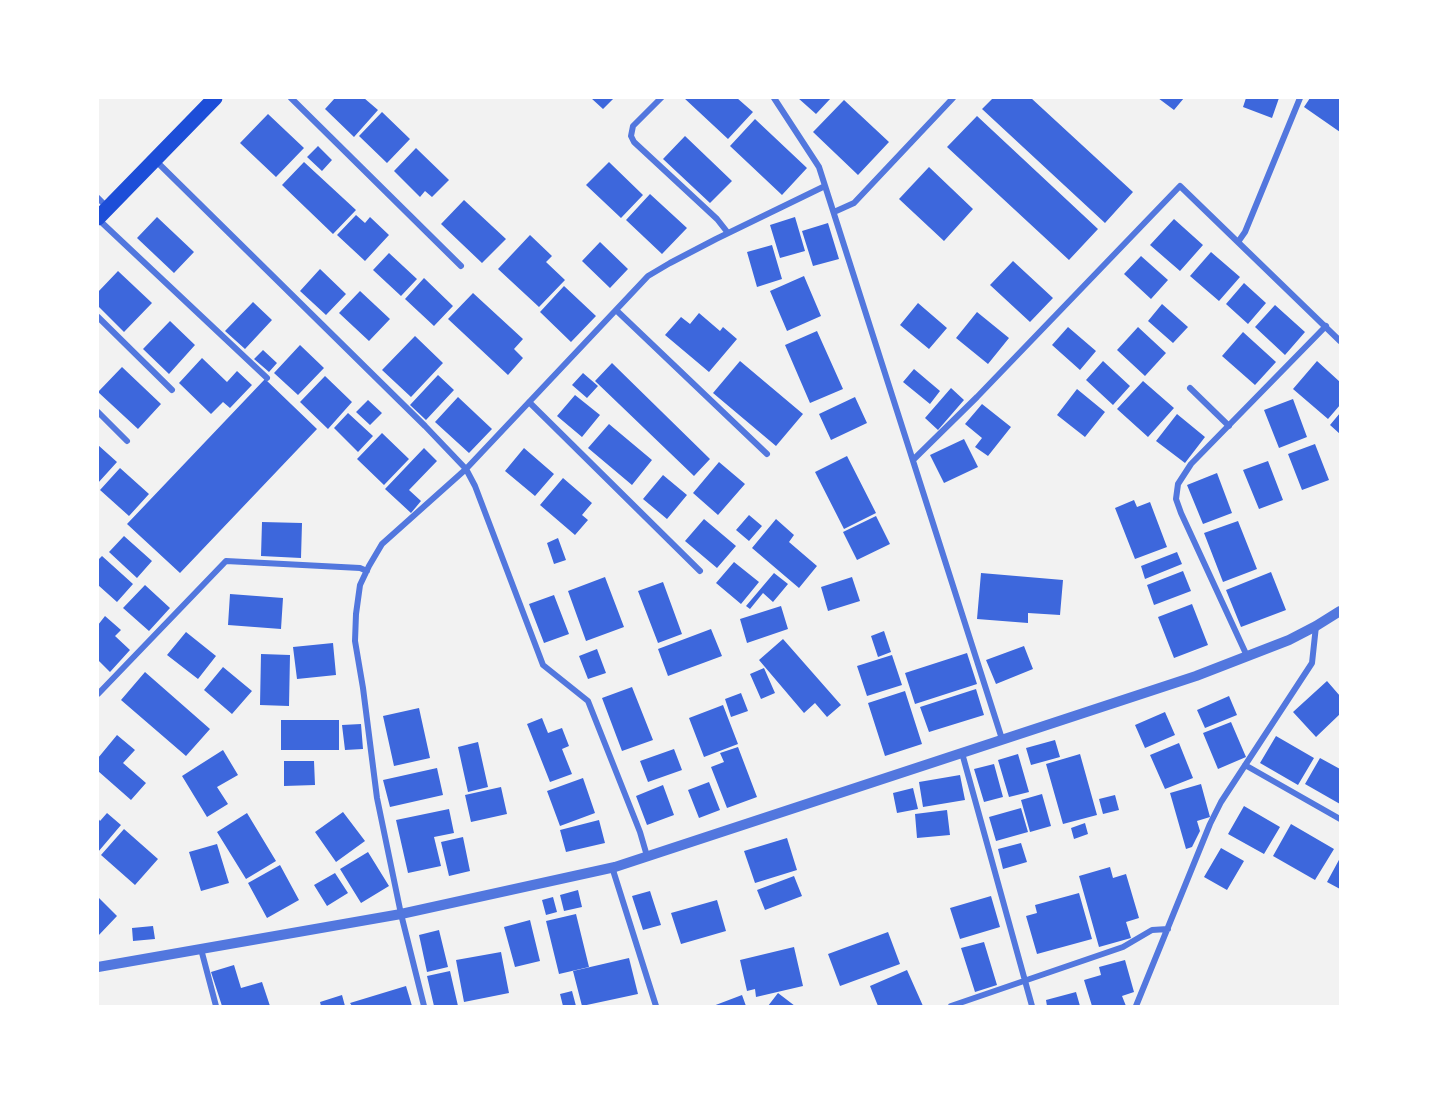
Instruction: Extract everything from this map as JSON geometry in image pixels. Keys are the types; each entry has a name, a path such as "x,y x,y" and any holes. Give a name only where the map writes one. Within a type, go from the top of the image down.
{"main road":[{"path":"100,210 215,98"}],"street":[{"path":"291,98 461,267"},
{"path":"661,98 633,126 631,136 634,142 717,219 728,233"},
{"path":"774,98 819,167 1002,740"},
{"path":"834,212 854,203 953,98"},
{"path":"1238,242 1245,232 1300,98"},
{"path":"154,159 466,469 475,486 543,665 588,700 640,832 647,856"},
{"path":"424,1006 401,914 377,798 355,641 360,585 382,544 466,469 648,276 728,233 825,186"},
{"path":"913,460 977,397 1180,186 1341,341"},
{"path":"100,210 267,378"},
{"path":"616,310 767,454"},
{"path":"98,317 172,390"},
{"path":"1247,656 1181,513 1176,499 1178,484 1186,471 1326,326"},
{"path":"1190,388 1229,426"},
{"path":"529,402 700,571"},
{"path":"98,412 127,441"},
{"path":"98,694 226,561 360,568 367,572"},
{"path":"98,967 401,914 612,867 1196,676 1289,640 1341,611"},
{"path":"1136,1006 1221,802 1312,663 1316,626"},
{"path":"962,753 1032,1006"},
{"path":"1245,765 1341,819"},
{"path":"612,867 656,1006"},
{"path":"951,1006 1123,947 1152,930 1168,929"},
{"path":"201,949 216,1006"}],"building":[{"path":"335,98 364,98 378,110 354,137 325,109"},
{"path":"591,98 614,98 603,109"},
{"path":"684,98 737,98 753,112 728,139"},
{"path":"798,98 831,98 816,114"},
{"path":"993,98 1031,98 1133,192 1105,223 982,109"},
{"path":"1158,98 1184,98 1174,110"},
{"path":"1246,98 1279,98 1272,118 1243,107"},
{"path":"1310,98 1340,98 1340,132 1304,107"},
{"path":"844,100 889,142 858,175 813,132"},
{"path":"382,112 410,139 387,163 359,136"},
{"path":"268,114 304,148 276,177 240,143"},
{"path":"977,116 1098,229 1069,260 947,147"},
{"path":"755,119 807,168 782,195 730,146"},
{"path":"685,136 732,181 710,203 663,159"},
{"path":"318,146 332,160 322,171 307,157"},
{"path":"416,148 449,180 432,197 425,191 420,197 394,171"},
{"path":"304,162 356,210 333,234 282,185"},
{"path":"609,162 643,195 621,218 586,185"},
{"path":"929,167 973,209 944,241 899,199"},
{"path":"650,194 687,228 662,254 626,220"},
{"path":"464,200 506,239 482,263 441,224"},
{"path":"356,215 365,223 370,217 389,235 365,261 337,235"},
{"path":"157,217 194,252 174,273 137,238"},
{"path":"795,217 805,251 780,258 770,225"},
{"path":"1174,219 1203,245 1180,271 1150,245"},
{"path":"828,223 839,259 813,266 802,231"},
{"path":"530,235 552,256 546,262 565,280 539,307 498,269"},
{"path":"600,242 628,269 610,288 582,261"},
{"path":"772,245 782,279 757,287 747,252"},
{"path":"1211,252 1240,277 1219,301 1190,276"},
{"path":"389,253 417,279 401,296 373,270"},
{"path":"1141,256 1168,280 1151,299 1124,274"},
{"path":"1013,261 1053,298 1030,322 990,285"},
{"path":"320,269 346,294 326,315 300,291"},
{"path":"118,271 152,303 124,332 98,306 98,292"},
{"path":"804,276 821,316 787,331 770,291"},
{"path":"424,278 453,306 434,326 405,299"},
{"path":"1244,283 1266,303 1248,324 1226,304"},
{"path":"564,286 596,316 571,342 540,312"},
{"path":"360,291 390,319 369,341 339,313"},
{"path":"473,293 523,339 514,349 523,358 508,375 448,319"},
{"path":"253,302 272,320 245,349 225,331"},
{"path":"918,303 947,328 929,349 900,325"},
{"path":"1162,304 1188,327 1173,343 1148,321"},
{"path":"1275,305 1305,332 1285,355 1255,327"},
{"path":"977,312 1009,338 988,364 956,338"},
{"path":"699,313 720,331 723,327 737,339 709,372 665,335 681,317 690,324"},
{"path":"170,321 195,345 169,374 143,349"},
{"path":"1068,327 1096,351 1080,370 1052,345"},
{"path":"1138,327 1166,353 1145,376 1117,350"},
{"path":"817,331 843,389 810,403 785,345"},
{"path":"1243,332 1276,362 1255,385 1222,356"},
{"path":"415,336 443,363 411,397 382,370"},
{"path":"300,345 324,368 298,395 274,373"},
{"path":"263,350 277,363 269,372 254,359"},
{"path":"202,358 227,382 237,371 252,385 230,408 223,402 211,414 179,383"},
{"path":"740,361 803,414 776,446 713,393"},
{"path":"1103,361 1130,386 1113,405 1086,380"},
{"path":"1317,361 1340,382 1340,405 1328,419 1293,389"},
{"path":"612,363 710,459 694,476 595,381"},
{"path":"122,367 161,404 138,429 98,392"},
{"path":"914,369 940,391 930,404 903,382"},
{"path":"583,373 598,386 587,398 572,385"},
{"path":"438,375 454,390 426,420 410,405"},
{"path":"325,376 352,402 328,429 300,402"},
{"path":"265,379 317,429 180,573 127,524"},
{"path":"1143,381 1174,408 1148,437 1117,409"},
{"path":"951,388 964,400 938,430 925,418"},
{"path":"1077,389 1105,412 1085,437 1057,415"},
{"path":"575,395 600,415 582,437 557,416"},
{"path":"458,397 492,429 469,453 435,422"},
{"path":"855,397 867,423 831,440 819,414"},
{"path":"1293,399 1307,437 1279,448 1264,410"},
{"path":"368,400 382,413 370,425 356,412"},
{"path":"982,404 1011,427 988,456 975,447 982,438 965,424"},
{"path":"348,413 373,436 358,452 334,428"},
{"path":"1340,413 1340,434 1330,425"},
{"path":"1177,414 1205,437 1185,463 1156,441"},
{"path":"609,424 652,460 632,485 588,448"},
{"path":"382,433 409,459 384,485 357,459"},
{"path":"964,439 978,467 944,483 930,455"},
{"path":"1315,444 1329,480 1302,490 1288,454"},
{"path":"98,445 117,462 98,483"},
{"path":"424,448 437,461 409,490 421,501 411,513 385,489"},
{"path":"524,448 554,474 535,496 505,471"},
{"path":"847,456 876,513 844,529 815,472"},
{"path":"1268,461 1283,500 1259,509 1243,470"},
{"path":"719,462 745,484 718,515 693,493"},
{"path":"120,468 149,494 129,516 100,490"},
{"path":"1217,473 1232,513 1203,524 1187,485"},
{"path":"663,475 687,495 667,519 643,499"},
{"path":"563,478 592,503 582,515 588,520 575,535 540,505"},
{"path":"1134,500 1137,507 1150,502 1167,547 1135,559 1115,508"},
{"path":"749,515 762,526 749,541 736,530"},
{"path":"876,516 890,544 857,560 843,532"},
{"path":"704,519 736,546 717,568 685,541"},
{"path":"776,519 794,535 789,542 817,566 799,588 752,548"},
{"path":"1238,521 1257,569 1223,582 1204,533"},
{"path":"262,522 302,523 301,558 261,556"},
{"path":"124,536 152,561 137,578 109,552"},
{"path":"558,538 566,560 554,564 547,543"},
{"path":"1177,552 1182,564 1145,579 1141,566"},
{"path":"102,556 133,584 117,602 98,585 98,560"},
{"path":"734,562 759,582 741,604 716,583"},
{"path":"1183,571 1191,591 1154,605 1147,585"},
{"path":"1271,572 1286,610 1241,627 1226,590"},
{"path":"774,573 788,584 773,602 763,593 750,609 746,606"},
{"path":"981,573 1063,580 1060,615 1028,613 1028,623 977,619"},
{"path":"605,577 624,627 586,641 568,591"},
{"path":"852,577 860,601 828,611 821,587"},
{"path":"663,582 682,634 658,643 638,591"},
{"path":"145,585 170,608 149,631 123,608"},
{"path":"230,594 283,598 281,629 228,625"},
{"path":"554,595 569,634 544,643 529,604"},
{"path":"1192,604 1208,645 1174,658 1158,617"},
{"path":"781,606 788,629 747,643 740,619"},
{"path":"105,616 121,630 115,636 130,650 110,672 98,660 98,625"},
{"path":"711,629 722,656 668,676 658,649"},
{"path":"884,631 891,652 878,657 871,636"},
{"path":"186,632 216,656 198,679 167,655"},
{"path":"783,639 841,705 827,717 815,703 804,713 759,660"},
{"path":"333,643 336,675 297,679 293,647"},
{"path":"1024,646 1033,669 996,684 986,660"},
{"path":"597,649 606,673 588,679 579,656"},
{"path":"967,653 977,684 915,704 905,673"},
{"path":"261,654 290,655 289,706 260,705"},
{"path":"892,655 902,685 867,696 857,666"},
{"path":"223,667 252,691 232,714 204,690"},
{"path":"764,668 775,693 761,699 750,674"},
{"path":"145,672 210,729 186,756 121,700"},
{"path":"1327,681 1340,696 1340,714 1316,737 1293,712"},
{"path":"632,687 653,740 622,751 602,698"},
{"path":"976,689 984,715 929,732 920,707"},
{"path":"905,691 922,744 885,756 868,703"},
{"path":"741,693 748,711 731,717 725,699"},
{"path":"1229,696 1237,715 1205,728 1197,710"},
{"path":"723,705 738,744 704,757 689,718"},
{"path":"419,708 430,758 394,766 383,716"},
{"path":"1165,712 1175,735 1145,748 1135,725"},
{"path":"542,718 548,733 562,728 569,746 562,749 572,774 550,782 527,724"},
{"path":"281,720 339,720 339,750 281,750"},
{"path":"1231,722 1246,757 1218,769 1203,733"},
{"path":"361,724 363,749 345,750 342,725"},
{"path":"117,735 135,750 123,763 146,783 131,800 98,771 98,758"},
{"path":"1276,736 1314,758 1298,785 1260,763"},
{"path":"1055,740 1060,757 1031,765 1026,748"},
{"path":"478,742 488,787 468,792 458,747"},
{"path":"1179,743 1193,778 1165,789 1150,755"},
{"path":"738,747 757,797 727,808 711,767 724,762 720,753"},
{"path":"674,749 682,770 648,782 640,761"},
{"path":"223,750 238,775 217,787 228,804 207,817 182,776"},
{"path":"1018,754 1029,792 1009,797 998,760"},
{"path":"1080,754 1097,815 1063,824 1046,764"},
{"path":"1320,758 1340,769 1340,804 1305,784"},
{"path":"284,761 314,761 315,785 284,786"},
{"path":"994,764 1003,797 984,802 974,769"},
{"path":"437,768 443,795 390,807 383,780"},
{"path":"960,775 965,800 923,807 919,782"},
{"path":"583,778 595,813 560,826 547,791"},
{"path":"709,782 720,810 699,818 688,790"},
{"path":"1201,784 1210,817 1197,821 1200,831 1192,847 1186,849 1170,793"},
{"path":"663,785 674,815 647,825 636,796"},
{"path":"501,787 507,814 471,822 465,795"},
{"path":"913,788 918,809 897,813 893,793"},
{"path":"1042,794 1051,826 1030,832 1021,800"},
{"path":"1115,795 1119,810 1103,814 1099,799"},
{"path":"1244,806 1280,827 1264,854 1228,834"},
{"path":"1021,808 1028,832 996,841 989,817"},
{"path":"449,809 454,833 434,837 441,866 408,873 396,820"},
{"path":"947,810 950,835 917,838 915,814"},
{"path":"343,812 365,841 336,862 315,832"},
{"path":"107,813 121,825 98,852 98,818 100,821"},
{"path":"247,813 276,861 246,879 217,832"},
{"path":"599,820 605,843 566,852 560,830"},
{"path":"1085,823 1088,834 1074,839 1071,828"},
{"path":"1291,824 1334,849 1315,880 1273,856"},
{"path":"124,829 158,859 135,885 101,855"},
{"path":"463,837 470,871 449,876 441,842"},
{"path":"787,838 797,870 755,883 744,851"},
{"path":"1021,843 1027,862 1003,869 998,849"},
{"path":"217,844 229,883 201,891 189,852"},
{"path":"1221,848 1244,861 1227,890 1204,877"},
{"path":"368,852 389,886 361,903 340,869"},
{"path":"1340,858 1340,889 1327,882"},
{"path":"280,865 299,900 267,918 248,883"},
{"path":"1110,867 1113,878 1126,874 1139,918 1126,922 1131,938 1099,947 1079,876"},
{"path":"335,873 348,893 327,906 314,885"},
{"path":"794,876 802,896 765,910 757,890"},
{"path":"578,890 582,907 564,911 560,895"},
{"path":"650,891 661,925 643,930 632,896"},
{"path":"1079,893 1092,939 1037,954 1026,916 1037,913 1035,905"},
{"path":"991,896 1000,927 960,939 950,908"},
{"path":"98,897 117,916 98,936"},
{"path":"553,897 557,912 546,915 542,900"},
{"path":"717,900 726,931 681,944 671,913"},
{"path":"576,914 589,967 559,974 546,921"},
{"path":"530,920 540,961 515,967 504,927"},
{"path":"153,926 155,939 133,941 132,928"},
{"path":"439,930 448,967 427,972 419,935"},
{"path":"888,932 900,964 840,986 828,954"},
{"path":"984,942 997,985 975,992 961,948"},
{"path":"794,947 803,986 756,997 755,989 747,991 740,960"},
{"path":"501,952 509,993 464,1002 456,960"},
{"path":"629,958 638,994 582,1006 573,971"},
{"path":"1125,960 1134,992 1122,996 1126,1006 1092,1006 1084,980 1101,975 1099,967"},
{"path":"234,965 241,988 262,982 270,1006 222,1006 211,972"},
{"path":"907,970 923,1006 878,1006 870,986"},
{"path":"450,971 458,1006 434,1006 427,976"},
{"path":"406,986 412,1006 352,1006 350,1003"},
{"path":"572,991 576,1006 563,1006 560,994"},
{"path":"1076,992 1080,1006 1047,1006 1046,1000"},
{"path":"778,993 795,1006 768,1006"},
{"path":"342,995 345,1006 321,1006 320,1002"},
{"path":"742,995 746,1006 713,1006"}]}
